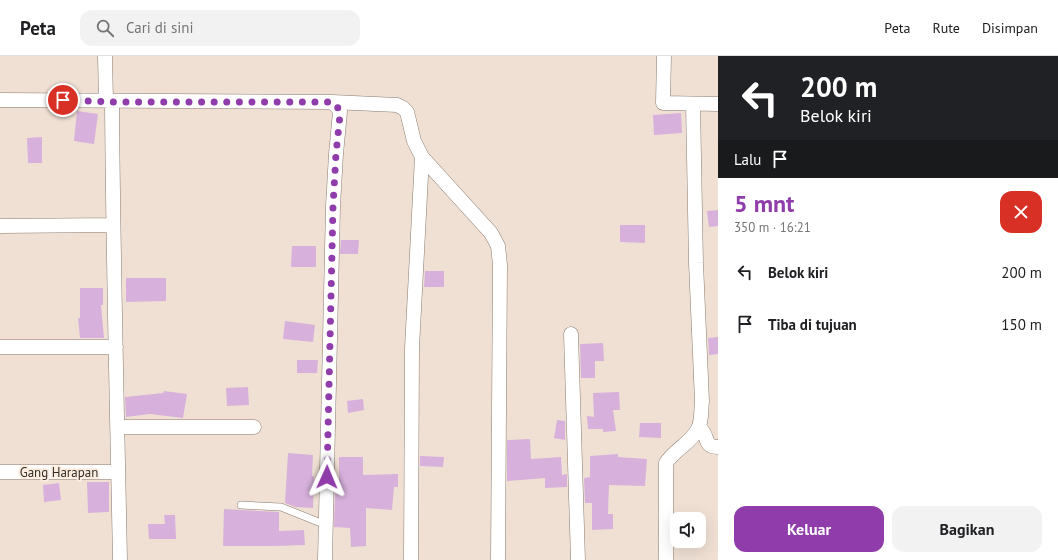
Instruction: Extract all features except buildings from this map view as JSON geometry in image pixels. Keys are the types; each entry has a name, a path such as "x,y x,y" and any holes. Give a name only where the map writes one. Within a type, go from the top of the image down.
{"street":[{"path":"105,56 109,101 113,225 120,560"},
{"path":"664,56 663,103 718,104"},
{"path":"0,100 332,102 397,105 403,108 407,112 414,141 422,157 491,234 498,246 500,265 498,560"},
{"path":"325,560 333,206 340,112 332,102"},
{"path":"666,560 666,463 674,452 694,435 699,428 702,402 696,263 693,104"},
{"path":"411,560 412,348 422,157"},
{"path":"0,226 113,225"},
{"path":"571,334 578,560"},
{"path":"0,347 116,347"},
{"path":"118,427 254,427"},
{"path":"699,428 704,433 710,446 718,448"},
{"name":"Gang Harapan","path":"0,472 118,472"}],"lane":[{"path":"241,505 281,507 326,525"}],"route":[{"path":"63,100 112,102 332,102 336,105 340,115 333,206 327,477"}]}
